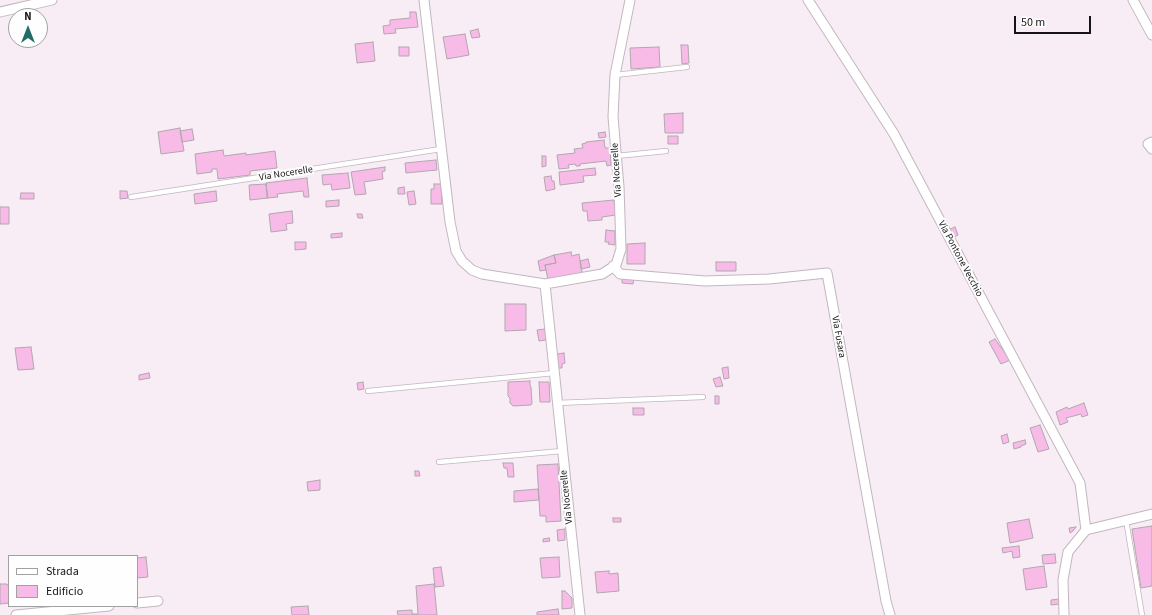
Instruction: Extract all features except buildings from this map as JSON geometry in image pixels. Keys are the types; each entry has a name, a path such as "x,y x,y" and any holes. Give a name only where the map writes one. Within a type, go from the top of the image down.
{"street":[{"path":"0,12 24,3 52,0"},
{"path":"424,0 450,222 456,251 462,261 472,270 482,274 544,284 602,274 613,266"},
{"name":"Via Nocerelle","path":"613,266 616,265 621,249 619,188 613,117 615,75 630,0"},
{"name":"Via Pontone Vecchio","path":"808,0 894,134 1080,483 1086,530"},
{"path":"1133,0 1152,35"},
{"path":"1152,142 1148,144 1152,149"},
{"name":"Via Fusara","path":"613,266 620,274 705,281 769,279 827,273 886,601 890,615"},
{"name":"Via Nocerelle","path":"544,284 580,615"},
{"path":"1064,615 1063,580 1068,552 1086,530 1152,514"},
{"path":"138,603 158,601"},
{"path":"16,615 99,607"}],"lane":[{"path":"615,75 687,67"},
{"name":"Via Nocerelle","path":"131,198 441,149"},
{"path":"616,156 666,151"},
{"path":"368,391 554,373"},
{"path":"557,403 703,397"},
{"path":"439,462 562,451"},
{"path":"1126,520 1142,615"}]}
